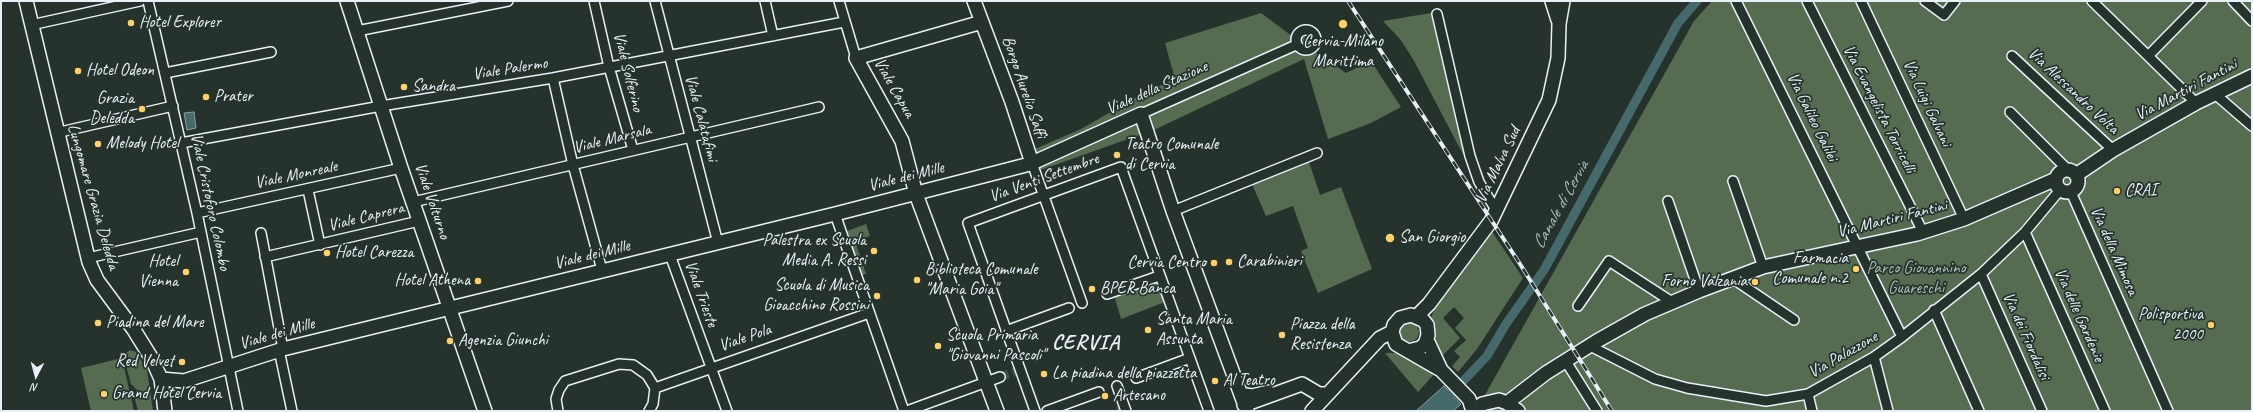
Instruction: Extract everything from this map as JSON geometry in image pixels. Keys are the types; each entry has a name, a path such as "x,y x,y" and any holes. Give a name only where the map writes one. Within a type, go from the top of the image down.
{"street":[{"name":"Lungomare Grazia Deledda","path":"26,1 30,25 56,133 88,258 97,280 140,338 161,379 165,411"},
{"path":"30,25 140,1"},
{"name":"Viale Cristoforo Colombo","path":"148,1 197,213 238,411"},
{"name":"Viale Volturno","path":"347,1 401,168 485,411"},
{"path":"357,31 508,1"},
{"name":"Viale Solferino","path":"594,1 609,67 633,150"},
{"name":"Viale Calatafimi","path":"655,1 718,243"},
{"path":"765,1 773,36"},
{"name":"Viale Capua","path":"839,1 844,22 856,58 902,140 916,194 998,411"},
{"name":"Borgo Aurelio Saffi","path":"974,1 1032,163"},
{"name":"Via Malva Sud","path":"1552,1 1559,24"},
{"name":"Via Malva Sud","path":"1417,316 1429,304 1470,251 1496,210 1549,100 1558,58 1559,24 1563,1"},
{"name":"Via Galileo Galilei","path":"1736,1 1902,338"},
{"name":"Via Evangelista Torricelli","path":"1807,1 1923,232"},
{"name":"Via Luigi Galvani","path":"1861,1 1964,219"},
{"path":"1925,1 1944,15 1956,1"},
{"path":"2092,1 2196,103"},
{"path":"2148,56 2202,1"},
{"path":"2233,1 2252,21"},
{"path":"1437,14 1470,156 1479,182 1496,210"},
{"name":"Viale Palermo","path":"181,143 381,106 553,78 844,22"},
{"path":"856,58 982,22"},
{"name":"Viale della Stazione","path":"1032,163 1296,45"},
{"path":"165,73 271,52"},
{"name":"Via Alessandro Volta","path":"2012,56 2113,150"},
{"name":"Via Martiri Fantini","path":"1507,402 1531,386 1546,373 1645,314 1732,278 1763,267 1858,248 1923,232 2062,187 2059,174 2072,173 2196,103 2252,76"},
{"path":"553,78 573,165 602,270"},
{"path":"2215,94 2252,126"},
{"path":"56,133 173,106"},
{"name":"Viale Marsala","path":"413,202 819,107"},
{"path":"2010,112 2072,173 2078,183 2076,188 2062,187"},
{"path":"1141,114 1173,211 1245,408 1302,384 1319,394 1328,394"},
{"path":"1173,211 1317,153"},
{"path":"1032,163 1042,195 1082,303"},
{"name":"Viale dei Mille","path":"161,379 184,380 229,368 281,350 916,194 1032,163"},
{"name":"Via Venti Settembre","path":"1035,411 1019,371 968,223 1121,167 1159,276 1209,411"},
{"name":"Viale Monreale","path":"197,213 308,190 401,168"},
{"path":"1733,181 1763,267"},
{"name":"Via Palazzone","path":"1592,347 1655,379 1687,388 1766,401 1808,394 1874,357 1902,338 1934,310 1981,274 2025,232 2062,187"},
{"name":"Via della Mimosa","path":"2062,187 2168,411"},
{"name":"Viale Caprera","path":"308,190 320,245"},
{"path":"1668,201 1699,291"},
{"path":"835,214 905,411 1000,377"},
{"name":"Viale Caprera","path":"265,257 419,221"},
{"path":"88,258 201,232"},
{"path":"260,232 292,411"},
{"name":"Via delle Gardenie","path":"2025,232 2104,411"},
{"name":"Viale Trieste","path":"670,255 727,411"},
{"path":"1578,306 1609,261 1672,302"},
{"name":"Via dei Fiordalisi","path":"1981,274 2042,411"},
{"path":"1107,294 1159,276"},
{"path":"1732,278 1794,320"},
{"path":"1429,304 1427,340 1441,370"},
{"path":"1006,331 1069,308"},
{"path":"1934,310 1979,411"},
{"name":"Viale Pola","path":"655,388 710,367 869,313"},
{"path":"1427,325 1417,316 1408,315 1400,318 1394,325 1399,342 1441,370 1473,407 1491,401 1507,402 1519,411 1531,386"},
{"name":"Via Martiri Fantini","path":"1566,361 1592,347 1627,324"},
{"path":"1312,411 1380,338 1420,348 1427,340"},
{"path":"1874,357 1888,411"},
{"path":"1136,378 1190,358"},
{"path":"1566,361 1597,411"},
{"path":"558,411 556,399 559,390 565,381 619,364 633,365 647,375 655,388 653,404 649,411"},
{"path":"1117,386 1123,410"},
{"path":"1239,392 1252,394 1274,389 1289,389"},
{"path":"1311,390 1314,401 1312,411"},
{"path":"1047,411 1099,392"},
{"path":"1808,394 1812,411"}],"green space":[{"name":"Parco Giovannino Guareschi","path":"1712,1 2252,1 2252,411 1476,411 1694,21"},
{"path":"1261,13 1300,42 1302,37 1308,36 1311,42 1306,46 1346,73 1371,61 1401,107 1371,123 1328,139 1304,59 1156,129 1038,171 1035,149 1081,129 1142,94 1175,79 1165,43"},
{"path":"1431,13 1467,162 1413,59 1400,39 1383,21"},
{"path":"1308,159 1320,195 1341,187 1372,269 1318,293 1301,251 1308,248 1293,206 1266,216 1251,182"},
{"path":"866,224 870,236 855,241 866,274 862,275 847,231"},
{"path":"1491,230 1523,278 1477,349 1458,372 1452,366 1460,357 1454,351 1466,340 1455,328 1464,318 1454,307 1443,318 1460,338 1443,355 1434,342 1431,317 1436,307"},
{"path":"1157,280 1165,302 1121,319 1114,295"},
{"path":"1405,322 1413,322 1419,328 1419,336 1413,342 1405,342 1399,336 1399,328"},
{"path":"130,350 136,352 147,370 153,411 138,411 135,399 137,390 131,384 124,358 126,353"},
{"path":"1385,353 1399,353 1435,373 1418,392"},
{"path":"122,358 134,411 91,411 81,368"}],"water":[{"path":"194,112 196,128 187,130 184,113"},
{"path":"1444,386 1461,404 1453,411 1416,411"}],"waterway":[{"name":"Canale di Cervia","path":"1435,411 1487,356 1506,324 1544,270 1678,23 1697,1"}],"tunnel":[{"path":"1000,377 1017,371"}],"railway":[{"path":"1348,1 1520,264 1612,411"}],"place":[{"name":"Hotel Explorer","path":"131,23"},
{"name":"Cervia-Milano Marittima","path":"1343,24"},
{"name":"Hotel Odeon","path":"78,71"},
{"name":"Sandra","path":"404,87"},
{"name":"Prater","path":"206,97"},
{"name":"Grazia Deledda","path":"142,109"},
{"name":"Melody Hotel","path":"98,144"},
{"name":"Teatro Comunale di Cervia","path":"1117,155"},
{"name":"CRAI","path":"2117,191"},
{"name":"San Giorgio","path":"1390,238"},
{"name":"Palestra ex Scuola Media A. Ressi","path":"874,251"},
{"name":"Hotel Carezza","path":"327,253"},
{"name":"Carabinieri","path":"1229,262"},
{"name":"Cervia Centro","path":"1214,263"},
{"name":"Farmacia Comunale n.2","path":"1856,269"},
{"name":"Hotel Vienna","path":"186,272"},
{"name":"Biblioteca Comunale \"Maria Goia\"","path":"917,280"},
{"name":"Hotel Athena","path":"478,281"},
{"name":"Forno Valzania","path":"1755,282"},
{"name":"BPER Banca","path":"1092,289"},
{"name":"Scuola di Musica Gioacchino Rossini","path":"877,296"},
{"name":"Piadina del Mare","path":"98,323"},
{"name":"Polisportiva 2000","path":"2211,325"},
{"name":"Santa Maria Assunta","path":"1148,330"},
{"name":"Piazza della Resistenza","path":"1282,335"},
{"name":"Agenzia Giunchi","path":"450,341"},
{"name":"Scuola Primaria \"Giovanni Pascoli\"","path":"938,346"},
{"name":"Red Velvet","path":"182,362"},
{"name":"La piadina della piazzetta","path":"1044,374"},
{"name":"Al Teatro","path":"1215,381"},
{"name":"Grand Hotel Cervia","path":"104,394"},
{"name":"Artesano","path":"1105,396"}],"district":[{"name":"CERVIA","path":"1086,343"}]}
